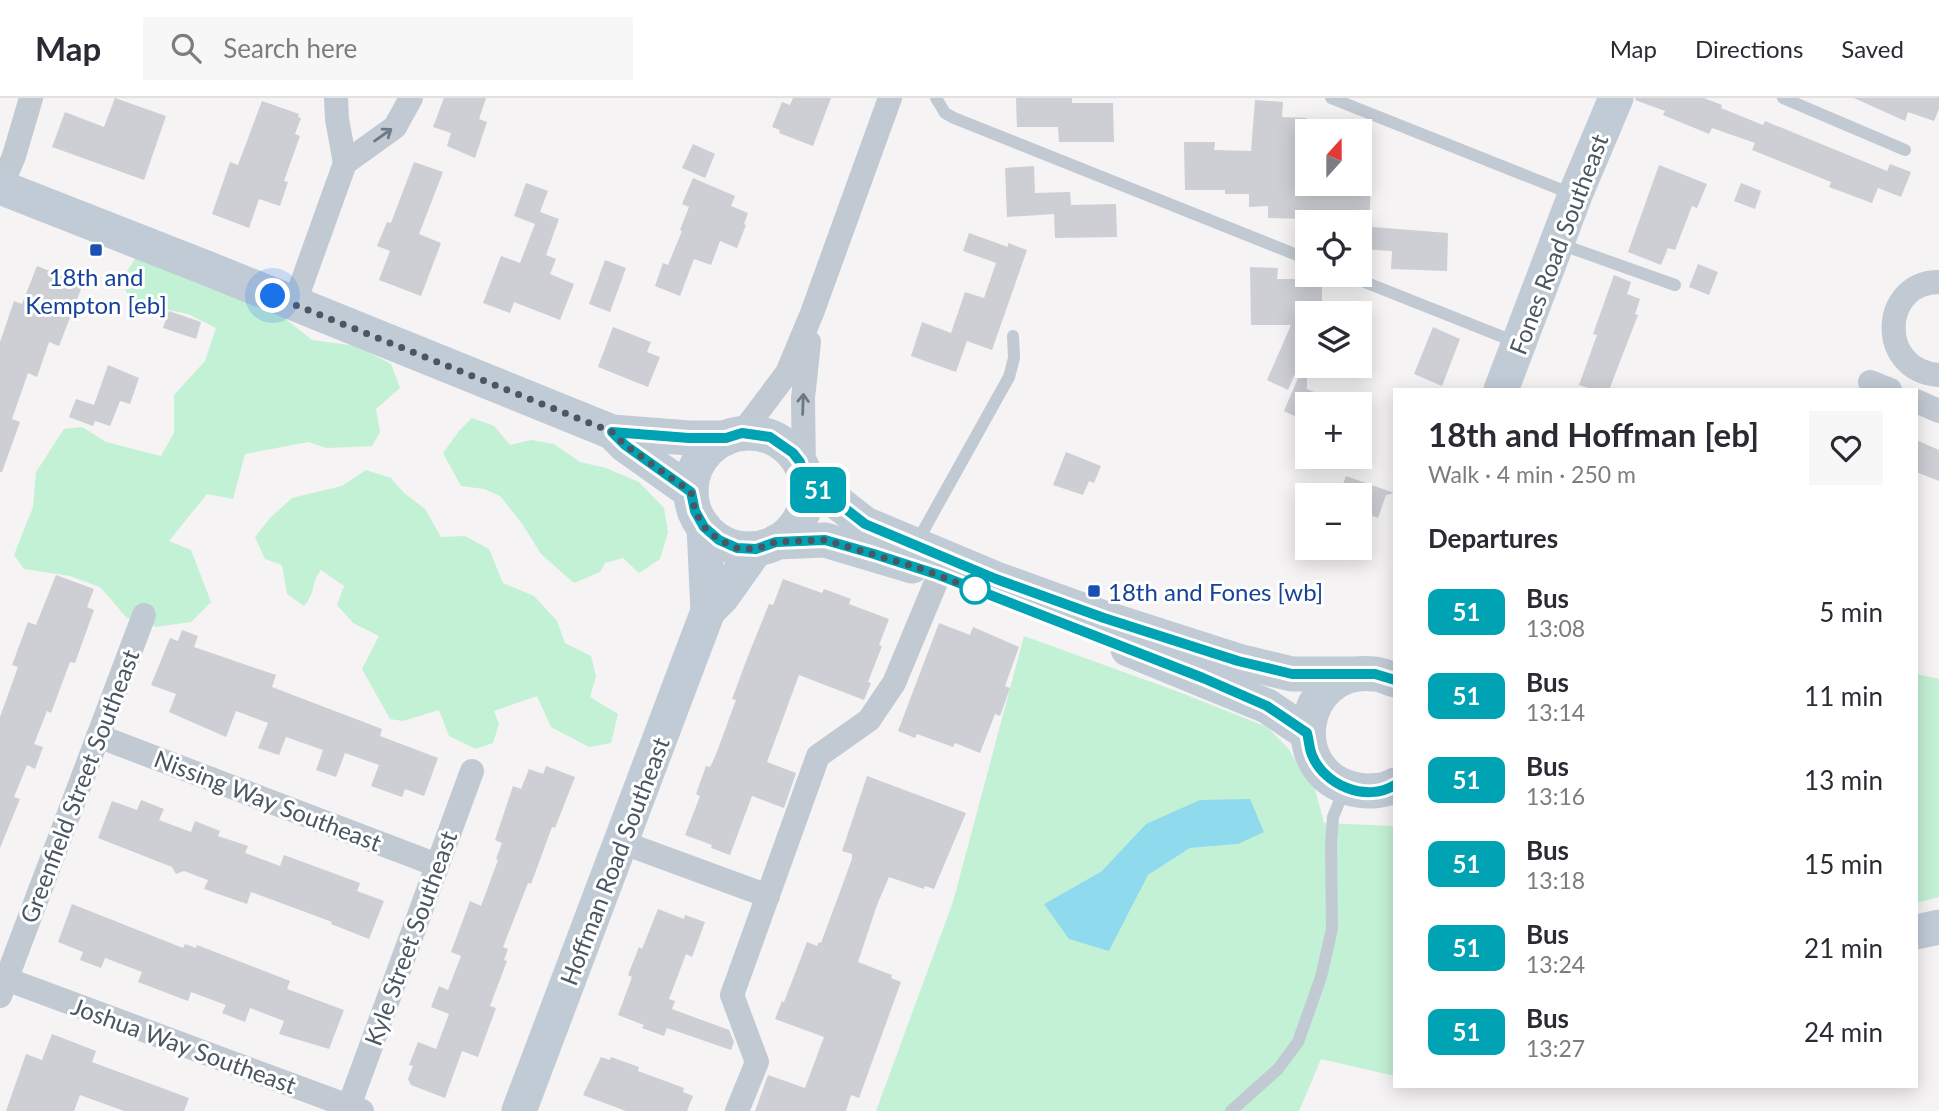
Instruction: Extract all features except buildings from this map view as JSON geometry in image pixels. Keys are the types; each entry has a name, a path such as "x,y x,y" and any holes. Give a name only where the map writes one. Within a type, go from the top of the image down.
{"street":[{"path":"32,98 14,156 0,188 209,269 612,432 689,438 734,435 770,437 793,453 806,478 865,524 996,579 1104,618 1238,661 1292,674 1380,669"},
{"path":"294,305 345,163 336,98"},
{"path":"345,163 396,127 411,98"},
{"path":"890,98 812,313 787,373 734,435 712,446 694,471 691,492 695,511 704,527 719,540 737,548 825,540 939,575 1267,706 1307,733"},
{"name":"Fones Road Southeast","path":"1502,388 1616,98"},
{"path":"1939,282 1931,282 1914,289 1901,301 1894,318 1893,336 1899,353 1912,367 1928,374 1939,375"},
{"path":"766,546 791,532 801,518 807,501 803,398 812,313"},
{"path":"1918,402 1939,411"},
{"path":"612,432 625,445 691,492"},
{"name":"Hoffman Road Southeast","path":"519,1111 708,611 704,527"},
{"name":"Hoffman Road Southeast","path":"708,611 766,546"},
{"path":"737,1111 757,1062 732,995 818,757 869,720 894,683 939,575"},
{"name":"Greenfield Street Southeast","path":"3,988 144,615"},
{"path":"1380,669 1336,682 1321,695 1311,713 1307,733 1312,756 1325,775 1345,788 1367,792 1393,786"},
{"name":"Nissing Way Southeast","path":"99,736 437,865"},
{"name":"Kyle Street Southeast","path":"355,1108 437,865 472,771"},
{"path":"621,842 768,896"},
{"name":"Joshua Way Southeast","path":"3,988 355,1108"}],"lane":[{"path":"936,98 945,113 954,118 1295,254"},
{"path":"1331,98 1576,195"},
{"path":"1783,98 1905,150"},
{"path":"1557,243 1675,285"},
{"path":"1372,285 1518,343"},
{"path":"915,545 1009,377 1014,358 1013,336"},
{"path":"1231,1111 1279,1069 1298,1042 1321,978 1332,929 1333,817 1345,788"}],"green space":[{"path":"144,244 273,309 312,340 357,346 391,364 400,388 376,409 380,432 372,446 327,448 308,442 245,454 233,499 207,494 169,541 191,550 211,602 191,622 155,627 148,620 127,618 100,587 70,576 24,569 14,555 33,507 36,472 64,429 82,427 106,442 161,456 174,433 174,395 205,361 216,328 188,314 130,302 122,280"},
{"path":"472,418 494,426 510,445 531,440 554,444 580,462 606,468 639,482 664,508 668,532 660,559 639,573 623,558 605,563 600,572 574,583 541,554 500,496 484,489 461,486 443,453"},
{"path":"366,470 391,478 404,493 425,509 441,537 465,536 489,549 503,583 534,596 557,621 565,643 591,656 596,676 590,697 618,714 611,743 589,747 551,727 537,696 494,711 499,724 493,743 476,749 449,736 439,710 403,721 390,719 362,669 379,636 353,623 337,605 344,586 321,570 304,606 287,594 282,565 265,559 255,537 270,518 292,498 342,486"},
{"path":"1024,636 1267,727 1288,748 1315,789 1324,823 1393,826 1393,1076 1321,1059 1299,1111 876,1111 953,902","holes":["1250,799 1238,844 1190,848 1148,875 1109,951 1044,904 1102,871"]},
{"path":"1918,674 1939,679 1939,897 1918,902"}],"water":[{"path":"1250,799 1264,832 1238,844 1190,848 1148,875 1109,951 1069,939 1044,904 1102,871 1146,824 1200,800"}],"bus line":[{"name":"51","path":"1393,679 1375,674 1292,674 1238,661 1104,618 996,579 865,524 807,483 800,462 793,453 770,437 742,433 726,438 689,438 612,432 625,445 691,492 695,511 704,527 719,540 737,548 756,549 776,542 825,540 939,575 1203,678 1267,706 1307,733 1312,756 1325,775 1345,788 1367,792 1393,786"}],"place":[{"name":"18th and Kempton [eb]","path":"96,250"},
{"name":"18th and Fones [wb]","path":"1094,591"}],"route":[{"path":"273,296 612,432 625,445 691,492 695,511 704,527 719,540 737,548 756,549 776,542 825,540 919,568 984,593 975,589"}]}
